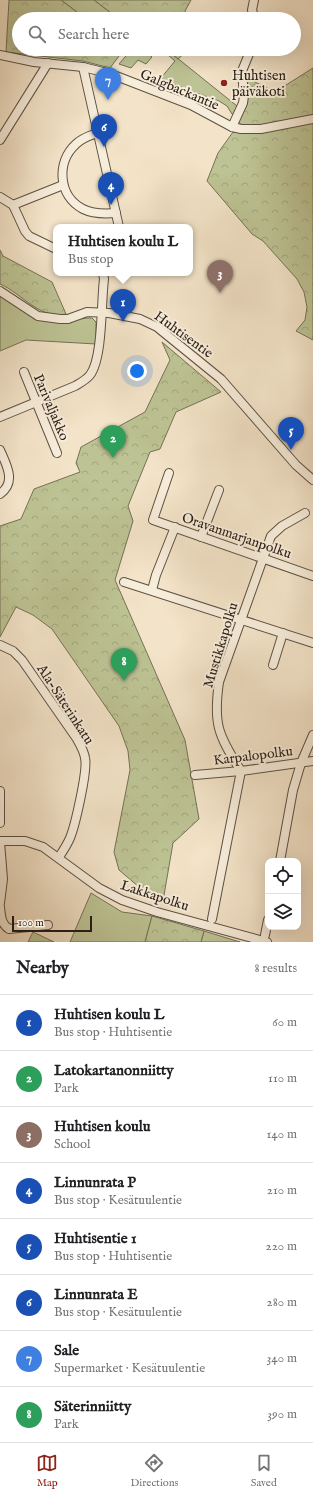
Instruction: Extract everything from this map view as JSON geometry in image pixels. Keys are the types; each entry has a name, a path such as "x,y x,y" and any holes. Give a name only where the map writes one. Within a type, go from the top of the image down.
{"street":[{"path":"253,12 254,0"},
{"name":"Galgbackantie","path":"0,56 83,67 111,74 191,105 232,127"},
{"path":"248,56 242,71 244,96 243,103 232,127 246,130 261,129 313,119"},
{"path":"0,140 48,63"},
{"path":"83,67 118,224"},
{"path":"97,133 80,140 70,150 63,169 63,185 70,199 84,210 99,214 116,213"},
{"path":"14,205 63,185"},
{"path":"0,197 14,205 27,234 53,248"},
{"path":"0,417 75,386 84,381 90,374 98,356 104,276"},
{"name":"Huhtisentie","path":"0,291 38,316 60,320 68,319 86,312 101,312 140,319 148,322 221,379 296,465 313,480"},
{"name":"Parivaljakko","path":"24,372 57,453"},
{"path":"0,450 9,474 9,483 5,490 0,494"},
{"name":"Oravanmarjanpolku","path":"169,474 153,520 313,576"},
{"path":"201,537 219,490"},
{"name":"Mustikkapolku","path":"241,771 225,747 218,728 216,705 220,682 272,536 275,531 282,526 306,514"},
{"path":"152,590 156,575 175,528"},
{"path":"124,582 313,643"},
{"path":"273,665 283,633"},
{"name":"Ala-Säterinkatu","path":"0,645 13,652 22,660 77,739 86,759 86,771 72,832 59,857"},
{"path":"281,858 293,790 300,763 313,735"},
{"name":"Karpalopolku","path":"195,775 313,762"},
{"path":"212,919 241,771"},
{"path":"0,791 0,823"},
{"path":"0,841 3,879 0,903"},
{"name":"Lakkapolku","path":"0,841 32,843 43,847 59,857 99,888 122,900 157,912 266,939"},
{"path":"0,907 2,921 9,929 48,925"}],"green space":[{"path":"9,0 61,0 77,12 12,12 12,53 6,52"},
{"path":"61,0 94,0 110,12 77,12"},
{"path":"94,0 191,0 185,12 110,12"},
{"path":"40,56 119,56 110,68 83,61"},
{"path":"126,56 152,57 146,64 138,60 131,68 119,64"},
{"path":"169,56 175,56 237,106 234,114 232,114 227,106 219,101 185,89 161,78 175,61"},
{"path":"174,56 181,56 178,59"},
{"path":"313,68 313,117 272,125 242,126 239,122 247,104 245,77 275,92"},
{"path":"313,123 313,340 296,331 305,320 307,307 304,292 297,279 263,241 252,234 207,181 218,153 233,132 261,132"},
{"path":"0,250 3,256 52,282 66,314 56,315 47,313 31,305 0,284"},
{"path":"0,295 61,322 92,318 96,322 96,344 26,340 0,351"},
{"path":"162,342 221,392 176,412 160,449 150,452 128,506 133,521 115,580 185,740 199,819 173,843 163,901 145,892 119,870 114,852 130,770 128,751 119,726 52,629 33,615 16,607 0,637 0,526 21,519 34,489 80,472 76,463 81,447 145,412 170,360"},
{"path":"91,893 122,912 152,916 145,942 70,942"},
{"path":"152,916 204,931 201,942 145,942"},
{"path":"204,931 240,942 201,942"},
{"path":"33,932 54,942 28,942"}],"place":[{"name":"Huhtisen päiväkoti","path":"224,83"},
{"name":"Sale","path":"108,100"},
{"name":"Linnunrata E","path":"104,147"},
{"name":"Linnunrata P","path":"111,205"},
{"name":"Huhtisen koulu","path":"220,293"},
{"name":"Huhtisen koulu L","path":"123,322"},
{"name":"Huhtisentie 1","path":"291,450"},
{"name":"Latokartanonniitty","path":"113,458"},
{"name":"Säterinniitty","path":"124,681"}]}
